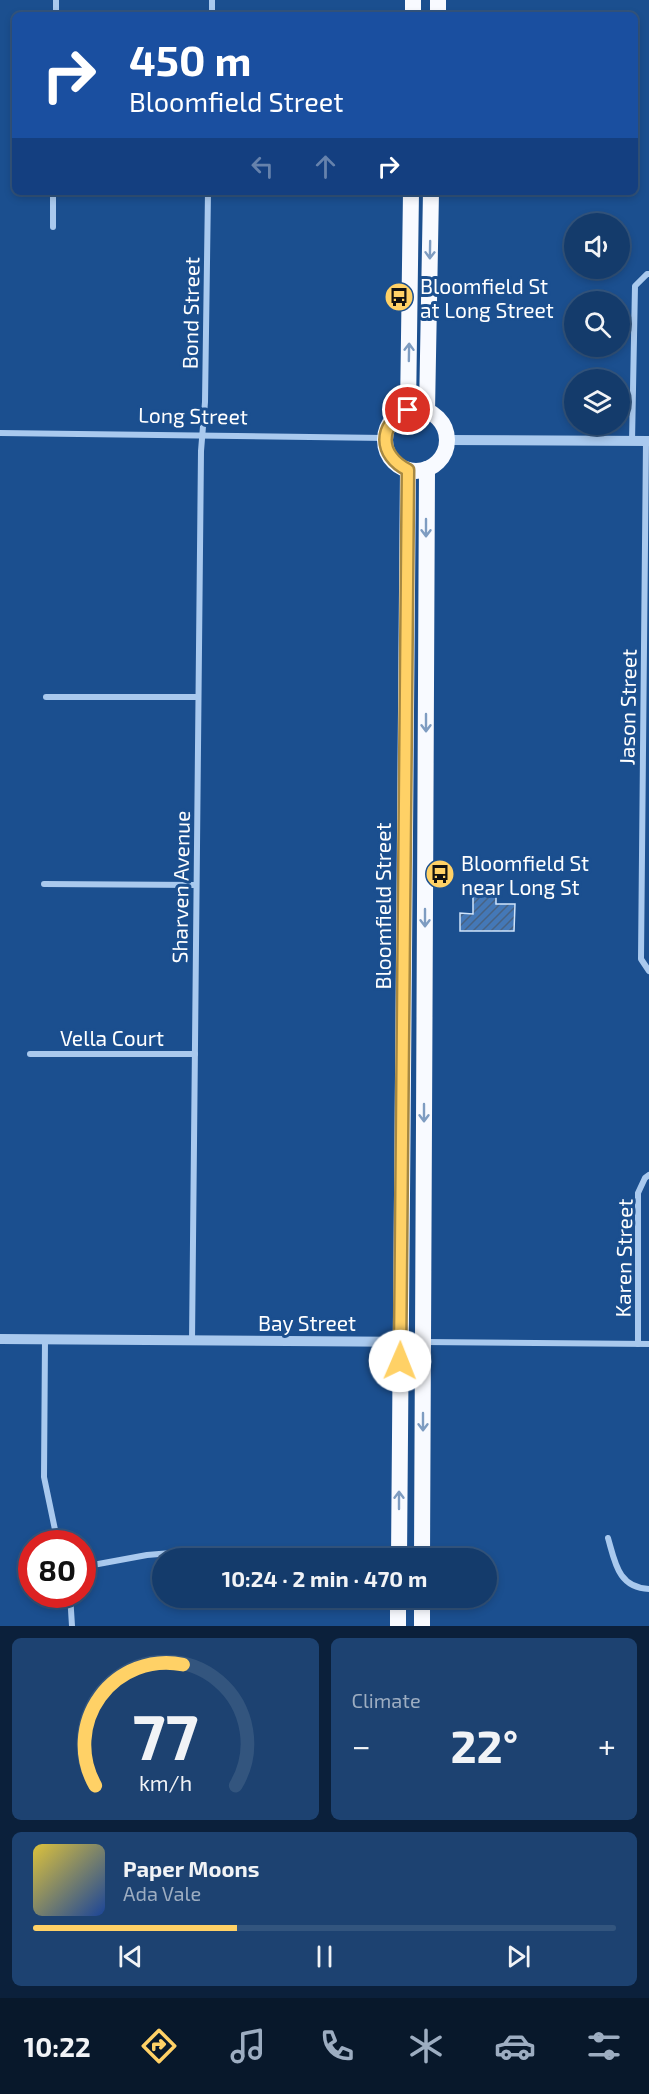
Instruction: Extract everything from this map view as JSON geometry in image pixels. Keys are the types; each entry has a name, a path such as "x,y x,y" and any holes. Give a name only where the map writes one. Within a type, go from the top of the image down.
{"highway":[{"path":"408,410 411,195"},
{"path":"428,411 431,195"},
{"path":"408,410 428,411 442,422 447,440 446,449 442,458 427,469 408,470 398,465 386,448 385,438 392,420 408,410"},
{"name":"Bloomfield Street","path":"422,1548 427,469"},
{"name":"Bloomfield Street","path":"399,1548 408,470"},
{"path":"398,1608 398,1626"},
{"path":"422,1608 422,1626"}],"street":[{"path":"53,195 53,227"},
{"name":"Bond Street","path":"203,435 208,195"},
{"path":"632,441 635,286 649,274"},
{"name":"Long Street","path":"0,433 385,438"},
{"name":"Sharven Avenue","path":"192,1341 198,697 203,435"},
{"path":"447,440 648,441"},
{"name":"Jason Street","path":"648,441 640,960 649,971"},
{"path":"46,697 198,697"},
{"path":"44,884 196,885"},
{"name":"Vella Court","path":"30,1053 195,1054"},
{"name":"Karen Street","path":"638,1344 638,1193 645,1178 649,1175"},
{"name":"Bay Street","path":"0,1339 649,1344"},
{"path":"45,1340 44,1478 55,1530"},
{"path":"608,1538 618,1571 628,1584 649,1588"},
{"path":"96,1565 152,1555"},
{"path":"71,1608 72,1626"}],"building":[{"path":"473,895 496,895 496,904 515,904 514,931 460,931 460,913 473,914"}],"place":[{"name":"Bloomfield St at Long Street","path":"399,297"},
{"name":"Bloomfield St near Long St","path":"440,874"}],"route":[{"path":"400,1361 408,470 391,458 386,448 385,438 392,420 408,410"}]}
